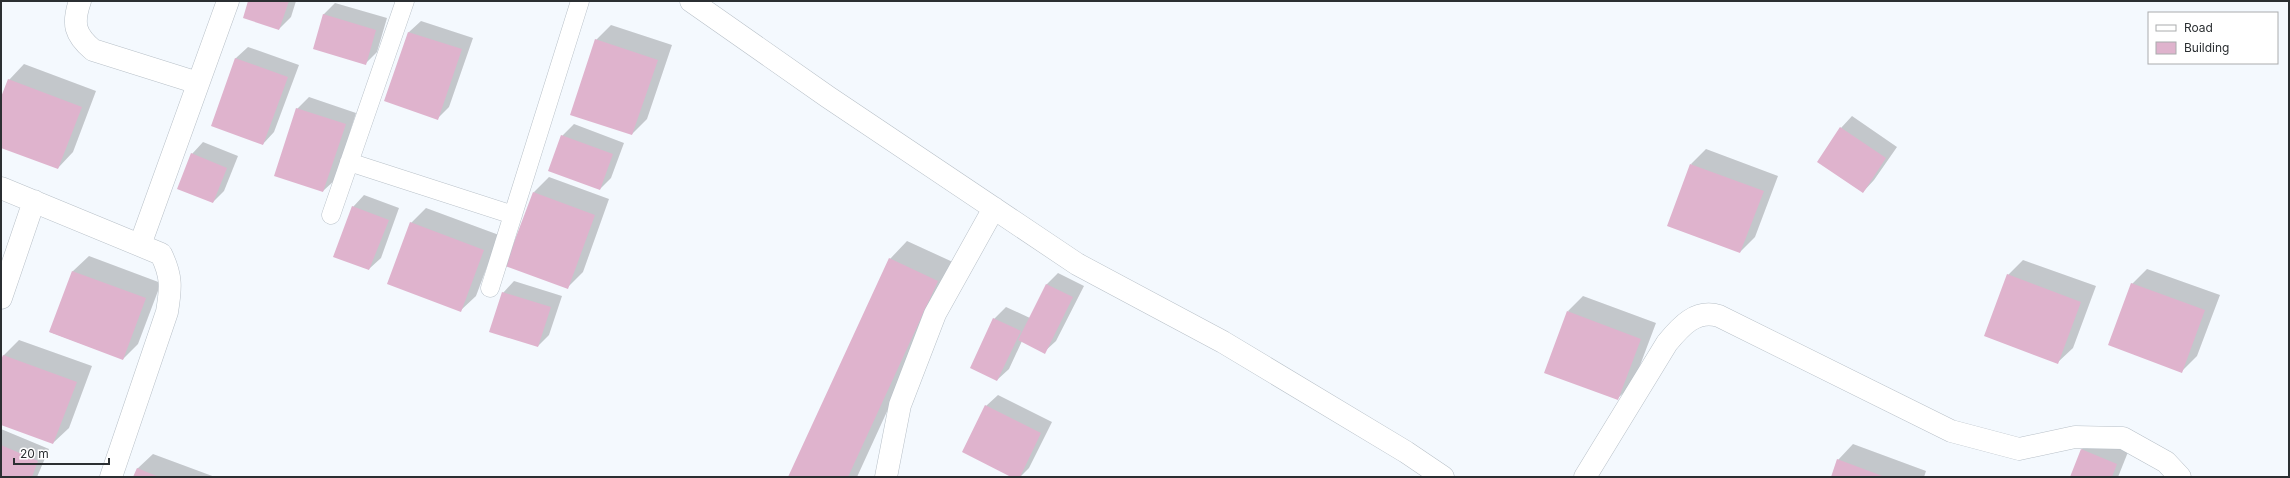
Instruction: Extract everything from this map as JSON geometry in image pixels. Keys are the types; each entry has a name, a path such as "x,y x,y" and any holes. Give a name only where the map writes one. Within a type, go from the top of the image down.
{"street":[{"path":"80,1 76,26 80,39 93,50 198,83"},
{"path":"140,245 228,1"},
{"path":"691,1 1077,264 1223,342 1406,452 1443,477"},
{"path":"1,188 160,254 169,269 171,289 167,312 111,477"},
{"path":"1,298 34,201"},
{"path":"886,477 900,405 935,314 994,208"},
{"path":"1585,477 1667,342 1681,326 1694,318 1709,313 1719,316 1951,431 2019,448 2076,437 2123,438 2166,462 2180,477"}],"lane":[{"path":"331,215 404,1"},
{"path":"490,288 580,1"},
{"path":"349,162 512,215"}],"building":[{"path":"248,1 289,1 279,30 243,18"},
{"path":"323,14 376,30 366,65 313,49"},
{"path":"408,32 462,49 438,120 384,101"},
{"path":"595,39 658,60 632,135 570,115"},
{"path":"235,58 288,77 263,145 211,126"},
{"path":"8,79 82,107 58,169 1,148 1,97"},
{"path":"296,108 346,124 323,192 274,176"},
{"path":"1840,127 1886,158 1863,193 1817,162"},
{"path":"561,135 613,154 600,190 548,171"},
{"path":"191,153 227,168 213,203 177,189"},
{"path":"1690,164 1764,191 1740,253 1667,226"},
{"path":"533,192 595,215 568,289 505,266"},
{"path":"352,206 389,220 369,270 333,257"},
{"path":"410,222 484,250 461,312 387,284"},
{"path":"889,258 938,281 848,477 788,477"},
{"path":"72,271 146,298 123,360 49,332"},
{"path":"2007,274 2081,302 2058,364 1984,336"},
{"path":"2131,283 2205,310 2182,373 2108,345"},
{"path":"1046,284 1073,297 1045,354 1018,340"},
{"path":"502,292 551,307 538,347 489,332"},
{"path":"1567,311 1641,339 1618,400 1544,373"},
{"path":"993,318 1021,331 997,381 970,368"},
{"path":"3,355 77,382 53,444 1,425 1,360"},
{"path":"985,405 1041,433 1020,477 1011,477 962,452"},
{"path":"1,445 38,461 32,477 1,477"},
{"path":"2081,449 2117,464 2112,477 2070,477"},
{"path":"1837,459 1885,477 1831,477"},
{"path":"137,468 159,477 133,477"}]}
